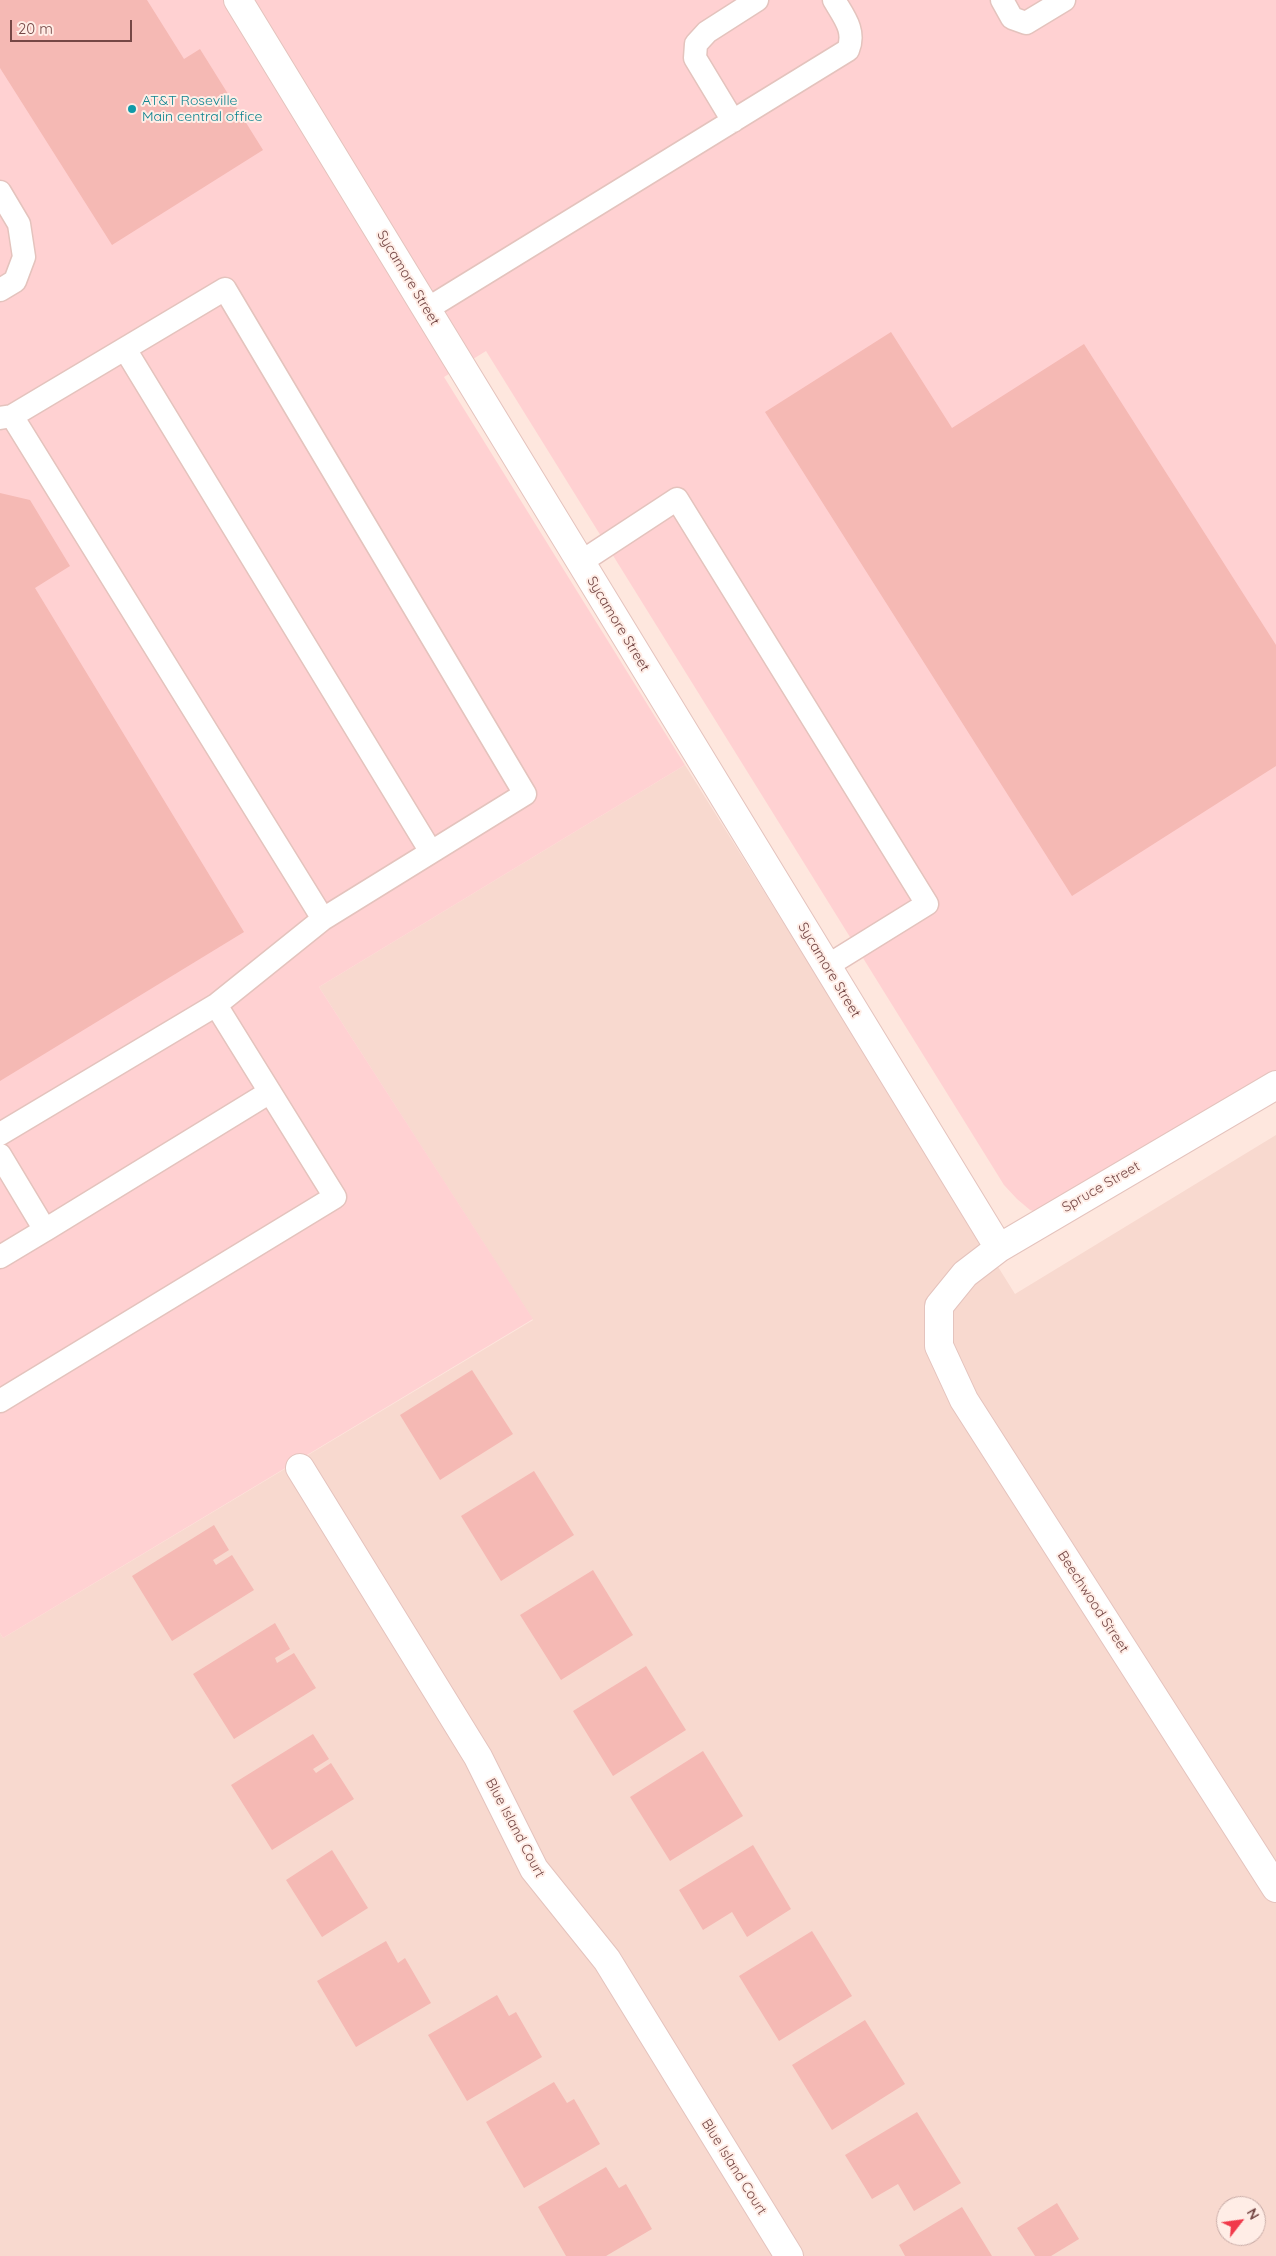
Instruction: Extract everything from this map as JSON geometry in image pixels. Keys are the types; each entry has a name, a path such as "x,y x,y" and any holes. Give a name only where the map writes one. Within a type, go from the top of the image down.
{"street":[{"name":"Sycamore Street","path":"238,0 999,1248"},
{"name":"Spruce Street","path":"939,1306 965,1274 999,1248 1276,1084"},
{"name":"Beechwood Street","path":"939,1306 939,1346 964,1400 1276,1888"},
{"name":"Blue Island Court","path":"300,1468 478,1757 534,1870 606,1960 789,2256"}],"lane":[{"path":"733,121 695,58 696,44 707,32 757,0"},
{"path":"427,309 848,50 852,40 849,26 834,0"},
{"path":"1002,0 1012,18 1026,22 1064,0"},
{"path":"0,192 19,224 24,257 15,281 0,290"},
{"path":"0,1134 216,1005 323,918 525,794 225,289 6,417 323,918"},
{"path":"125,349 431,852"},
{"path":"581,562 677,499 927,904 827,966"},
{"path":"0,1401 335,1197 216,1005"},
{"path":"0,1256 270,1092"},
{"path":"0,1155 45,1230"}],"shaded area":[{"path":"0,0 1276,0 1276,1076 1036,1212 1030,1210 1017,1199 1004,1185 486,351 444,377 685,765 319,987 533,1319 3,1638 0,1633"},
{"path":"685,765 1015,1294 1276,1135 1276,2256 0,2256 0,1633 3,1638 533,1320 319,987"}],"building":[{"name":"AT&T Roseville Main central office","path":"0,0 147,0 184,59 200,49 263,150 112,245 0,68"},
{"path":"891,332 952,428 1084,344 1276,645 1276,766 1072,896 765,412"},
{"path":"0,493 30,500 70,566 35,588 244,932 0,1081"},
{"path":"472,1370 513,1434 440,1480 400,1415"},
{"path":"534,1471 574,1535 501,1581 461,1516"},
{"path":"214,1525 229,1550 213,1560 216,1565 232,1555 254,1590 172,1641 132,1576"},
{"path":"593,1570 633,1635 561,1680 520,1615"},
{"path":"275,1623 290,1649 275,1658 277,1663 294,1653 316,1688 234,1739 193,1674"},
{"path":"646,1666 686,1730 613,1776 573,1711"},
{"path":"313,1734 329,1759 313,1769 316,1773 331,1763 354,1799 272,1850 231,1785"},
{"path":"703,1751 743,1816 670,1861 630,1797"},
{"path":"753,1845 791,1909 747,1937 732,1912 703,1930 679,1890"},
{"path":"332,1850 368,1908 322,1937 286,1880"},
{"path":"812,1931 852,1996 779,2041 739,1976"},
{"path":"386,1941 398,1963 405,1958 431,2003 356,2047 317,1981"},
{"path":"497,1995 509,2016 516,2012 542,2057 467,2101 428,2035"},
{"path":"865,2020 905,2084 832,2130 792,2065"},
{"path":"554,2082 567,2103 574,2099 600,2144 524,2188 486,2122"},
{"path":"917,2112 961,2183 914,2211 898,2184 872,2199 845,2155"},
{"path":"606,2167 619,2188 626,2184 652,2229 606,2256 566,2256 538,2207"},
{"path":"1057,2203 1079,2239 1051,2256 1035,2256 1017,2228"},
{"path":"962,2207 992,2256 905,2256 899,2245"}],"place":[{"name":"AT&T Roseville Main central office","path":"132,109"}]}
